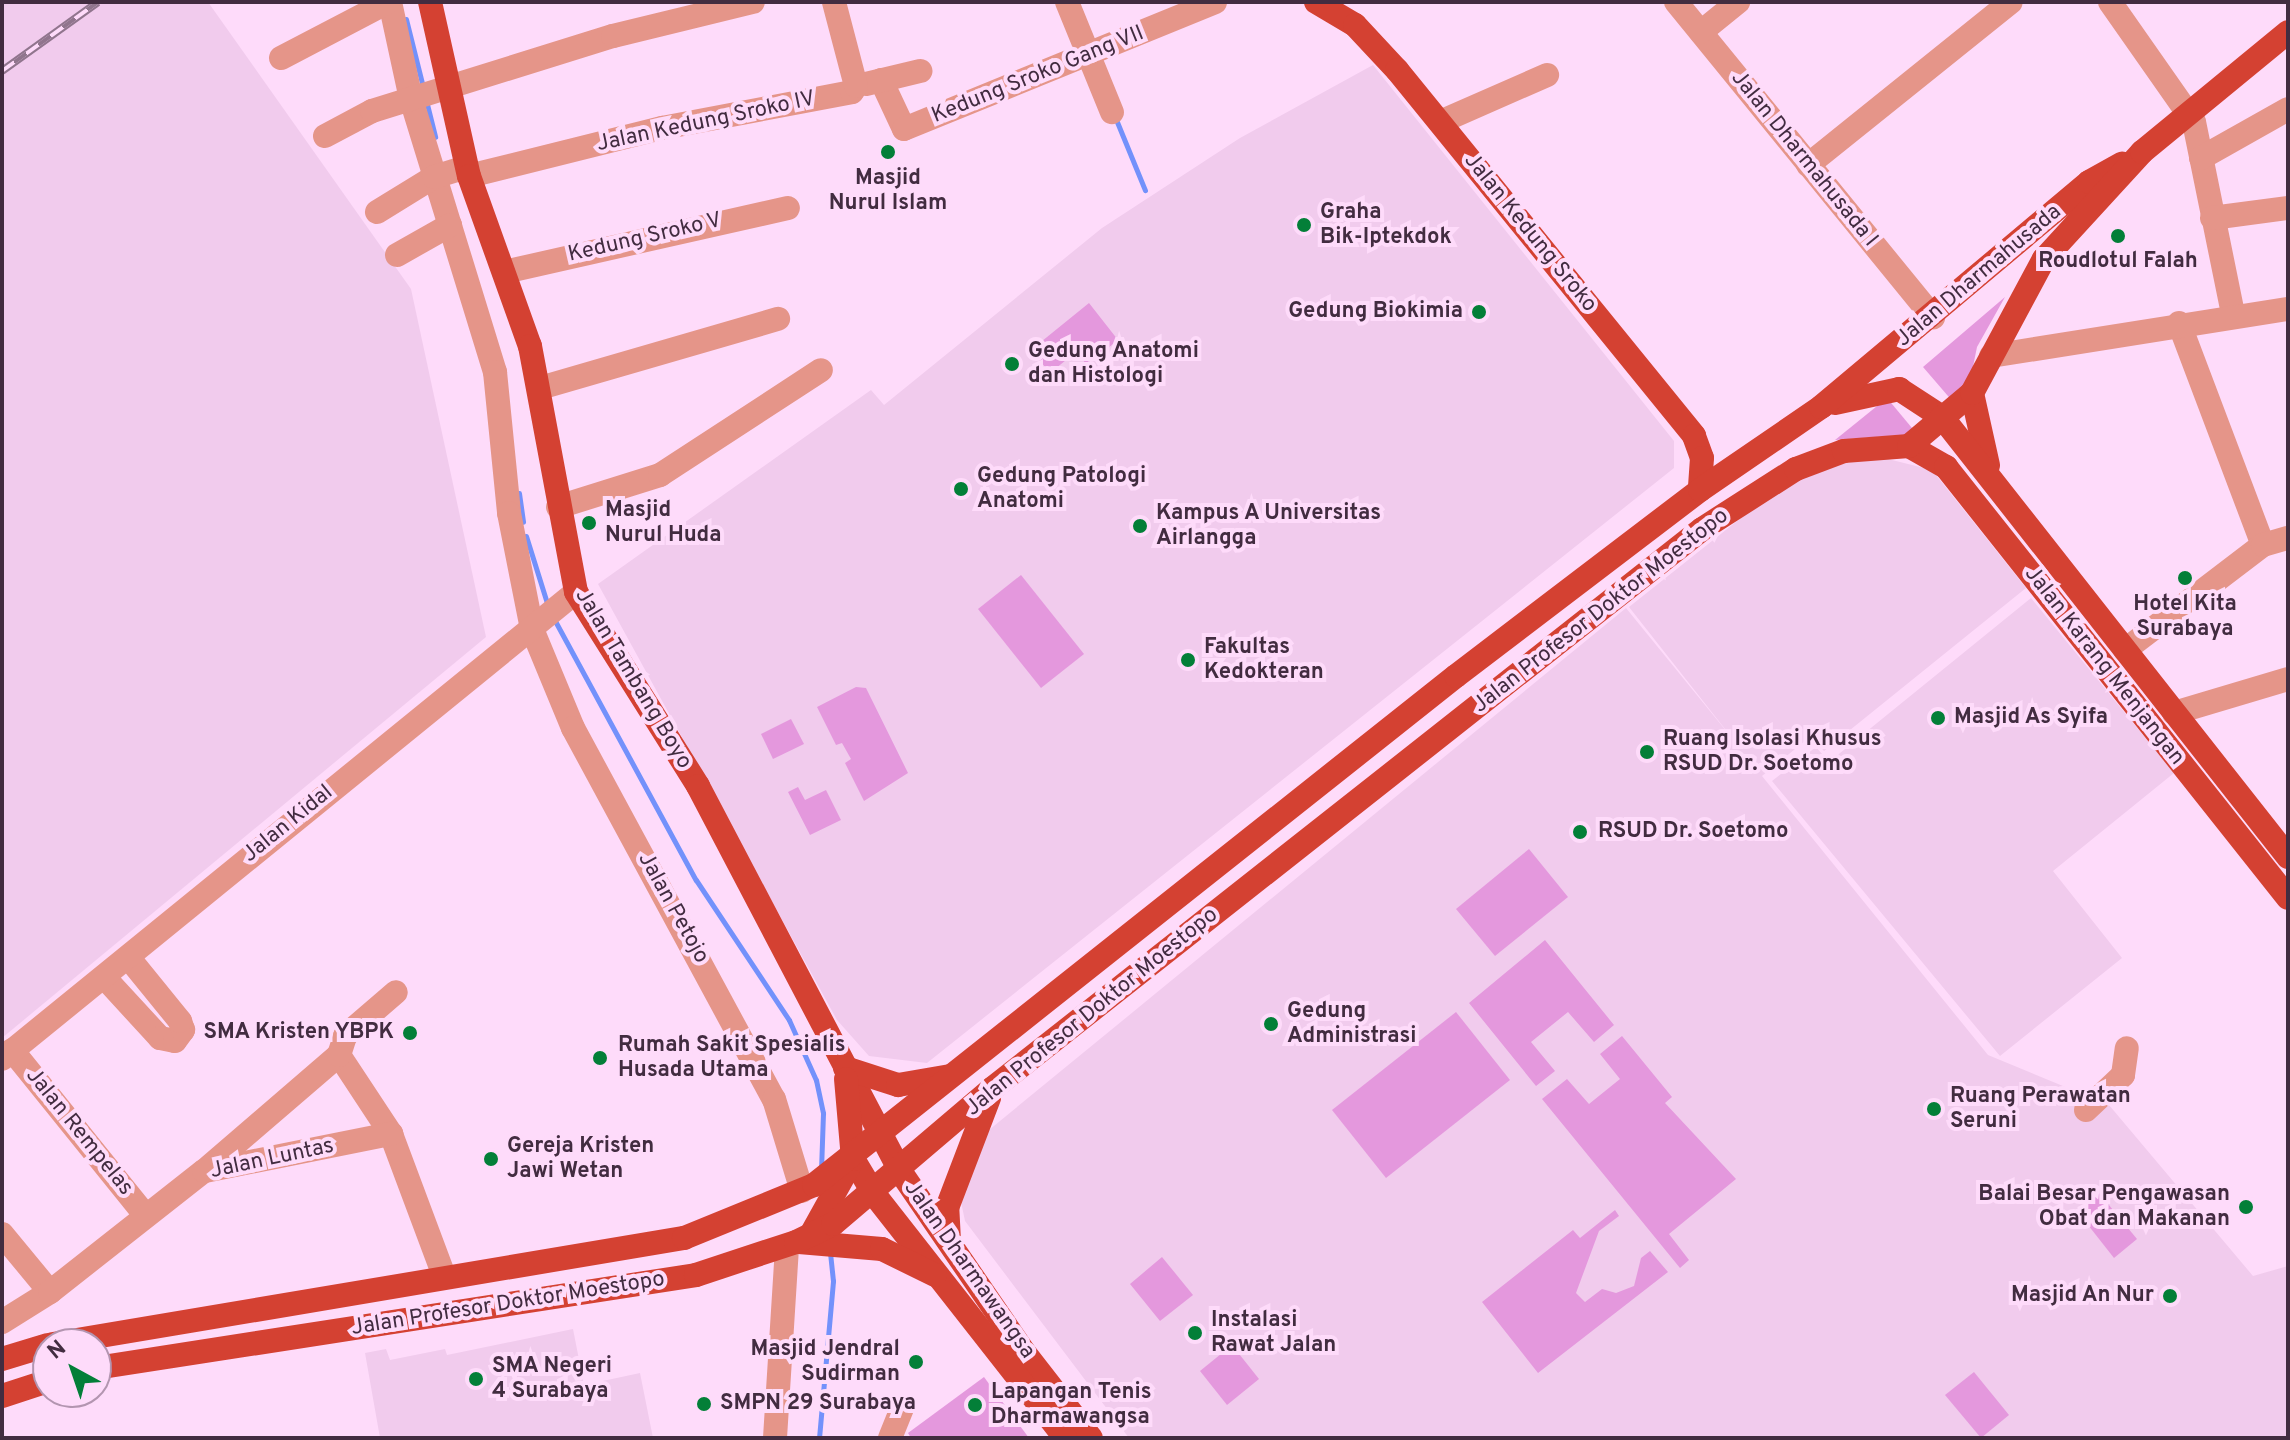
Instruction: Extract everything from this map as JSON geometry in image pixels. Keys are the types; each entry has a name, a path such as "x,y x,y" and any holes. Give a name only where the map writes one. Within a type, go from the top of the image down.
{"main road":[{"name":"Jalan Tambang Boyo","path":"430,2 427,94 454,173 504,272 540,388 570,598 698,786 881,1136"},
{"name":"Jalan Kedung Sroko","path":"1328,5 1355,25 1440,122 1694,436 1702,458 1700,490"},
{"name":"Jalan Dharmahusada","path":"1972,393 2044,259 2142,152 2189,112 2284,42"},
{"name":"Jalan Dharmahusada","path":"1821,407 1933,317 2089,182 2142,152"},
{"name":"Jalan Karang Menjangan","path":"1821,407 1899,389 1942,417 2288,857"},
{"path":"1909,446 1972,393"},
{"path":"1972,393 1979,439 1994,482"},
{"name":"Jalan Profesor Doktor Moestopo","path":"112,1334 684,1238 822,1184 1444,685 1700,490 1821,407"},
{"name":"Jalan Profesor Doktor Moestopo","path":"112,1366 696,1275 817,1235 874,1194 993,1088 1702,529 1796,469 1844,451 1909,446"},
{"name":"Jalan Karang Menjangan","path":"1909,446 1946,467 2288,898"},
{"path":"853,1159 845,1068 898,1085 956,1074"},
{"path":"949,1241 947,1208 993,1088"},
{"name":"Jalan Dharmawangsa","path":"881,1136 900,1171 1024,1352 1091,1438"},
{"name":"Jalan Dharmawangsa","path":"853,1159 874,1194 947,1282 1065,1438"},
{"path":"822,1184 817,1235 882,1249 947,1282"},
{"name":"Jalan Profesor Doktor Moestopo","path":"2,1359 32,1350"},
{"path":"5,1397 32,1387"}],"street":[{"path":"281,58 389,2"},
{"name":"Jalan Petojo","path":"389,2 427,94 454,173 450,225 495,372 509,513 536,626 573,728 822,1184"},
{"path":"325,136 372,111 613,36 753,2"},
{"path":"834,2 856,86"},
{"path":"1067,2 1092,55 1112,112"},
{"name":"Kedung Sroko Gang VII","path":"881,80 904,129 1092,55 1215,2"},
{"name":"Jalan Dharmahusada I","path":"1676,2 1933,317"},
{"path":"1701,32 1738,2"},
{"path":"1808,165 2011,2"},
{"path":"2110,2 2189,112 2233,314"},
{"name":"Jalan Kedung Sroko IV","path":"377,212 454,173 662,128 852,92 856,86 920,71"},
{"path":"1440,122 1547,75"},
{"path":"2201,158 2288,109"},
{"name":"Kedung Sroko V","path":"504,272 788,208"},
{"path":"2212,218 2288,208"},
{"path":"397,255 450,225"},
{"path":"1991,356 2233,314 2287,314"},
{"path":"540,388 778,319"},
{"path":"2179,323 2263,545"},
{"path":"558,507 653,479 821,370"},
{"path":"2125,650 2263,545 2288,538"},
{"name":"Jalan Kidal","path":"7,1054 570,598"},
{"path":"2174,713 2288,679"},
{"path":"104,977 160,1038 175,1041 183,1030 180,1021 128,957"},
{"path":"204,1171 339,1055 345,1036 396,992"},
{"path":"2086,1110 2123,1075 2127,1048"},
{"name":"Jalan Rempelas","path":"7,1054 145,1215"},
{"path":"339,1055 391,1134 444,1276"},
{"name":"Jalan Luntas","path":"2,1322 50,1292 204,1171 391,1134"},
{"path":"2,1234 50,1292"},
{"path":"775,1438 817,1235"},
{"path":"890,1438 902,1409"}],"shaded area":[{"path":"2,2 208,2 411,289 486,637 2,1038"},
{"name":"Kampus A Universitas Airlangga","path":"1373,65 1674,441 1674,468 927,1063 869,1056 837,1020 598,584 871,390 884,405 1102,228 1240,138"},
{"path":"2005,297 1977,347 1968,391 1954,403 1923,367"},
{"path":"1089,303 1118,340 1087,365 1076,352 1050,373 1031,350"},
{"path":"1887,398 1917,434 1835,440"},
{"name":"RSUD Dr. Soetomo","path":"1880,457 1932,470 2026,588 1824,751 1811,736 1762,776 1988,1055 2109,1105 2253,1276 2288,1266 2288,1438 1129,1438 965,1221 960,1197 978,1139 1626,608 1736,743 1629,607 1800,471"},
{"path":"1021,575 1084,654 1041,688 978,609"},
{"path":"2031,598 2174,773 2053,871 2122,958 2000,1056 1772,781 1816,747 1829,762"},
{"path":"856,687 866,688 908,773 864,801 845,763 851,759 842,743 836,745 817,707"},
{"path":"791,719 804,744 773,759 761,734"},
{"path":"798,787 805,800 826,790 841,820 810,835 788,792"},
{"path":"1529,849 1568,897 1495,956 1456,909"},
{"path":"1545,940 1614,1025 1594,1042 1568,1012 1531,1042 1555,1071 1536,1086 1469,1003"},
{"path":"1456,1012 1510,1080 1386,1178 1332,1110"},
{"path":"1622,1036 1672,1097 1665,1103 1736,1179 1669,1234 1689,1260 1680,1268 1542,1099 1567,1079 1589,1104 1620,1079 1600,1054"},
{"path":"2099,1193 2137,1239 2114,1258 2077,1211"},
{"path":"1615,1210 1619,1216 1599,1231 1576,1293 1585,1302 1602,1289 1616,1293 1634,1286 1641,1258 1650,1251 1668,1272 1538,1373 1482,1302 1573,1230 1580,1238"},
{"path":"1162,1257 1193,1295 1160,1321 1130,1284"},
{"name":"SMA Negeri 4 Surabaya","path":"573,1329 584,1385 640,1373 653,1438 380,1438 365,1353 386,1349 390,1360 445,1349 447,1355"},
{"path":"1232,1345 1259,1379 1227,1405 1200,1371"},
{"path":"1974,1372 2009,1415 1981,1438 1945,1395"},
{"name":"Lapangan Tenis Dharmawangsa","path":"984,1377 1029,1438 911,1438 908,1433"}],"waterway":[{"path":"406,19 423,87"},
{"path":"426,100 435,137"},
{"path":"1115,117 1145,190"},
{"path":"519,493 523,522"},
{"path":"526,536 548,606"},
{"path":"554,619 696,880 789,1020 816,1080 823,1113 821,1170"},
{"path":"819,1438 833,1281 830,1252"}],"railway":[{"path":"2,71 98,2"}],"place":[{"name":"Masjid Nurul Islam","path":"888,152"},
{"name":"Graha Bik-Iptekdok","path":"1304,225"},
{"name":"Roudlotul Falah","path":"2118,236"},
{"name":"Gedung Biokimia","path":"1479,312"},
{"name":"Gedung Anatomi dan Histologi","path":"1012,364"},
{"name":"Gedung Patologi Anatomi","path":"961,489"},
{"name":"Masjid Nurul Huda","path":"589,523"},
{"name":"Kampus A Universitas Airlangga","path":"1140,526"},
{"name":"Hotel Kita Surabaya","path":"2185,578"},
{"name":"Fakultas Kedokteran","path":"1188,660"},
{"name":"Masjid As Syifa","path":"1938,718"},
{"name":"Ruang Isolasi Khusus RSUD Dr. Soetomo","path":"1647,752"},
{"name":"RSUD Dr. Soetomo","path":"1580,832"},
{"name":"Gedung Administrasi","path":"1271,1024"},
{"name":"SMA Kristen YBPK","path":"410,1033"},
{"name":"Rumah Sakit Spesialis Husada Utama","path":"600,1058"},
{"name":"Ruang Perawatan Seruni","path":"1934,1109"},
{"name":"Gereja Kristen Jawi Wetan","path":"491,1159"},
{"name":"Balai Besar Pengawasan Obat dan Makanan","path":"2246,1207"},
{"name":"Masjid An Nur","path":"2170,1296"},
{"name":"Instalasi Rawat Jalan","path":"1195,1333"},
{"name":"Masjid Jendral Sudirman","path":"916,1362"},
{"name":"SMA Negeri 4 Surabaya","path":"476,1379"},
{"name":"SMPN 29 Surabaya","path":"704,1404"},
{"name":"Lapangan Tenis Dharmawangsa","path":"975,1405"}]}
